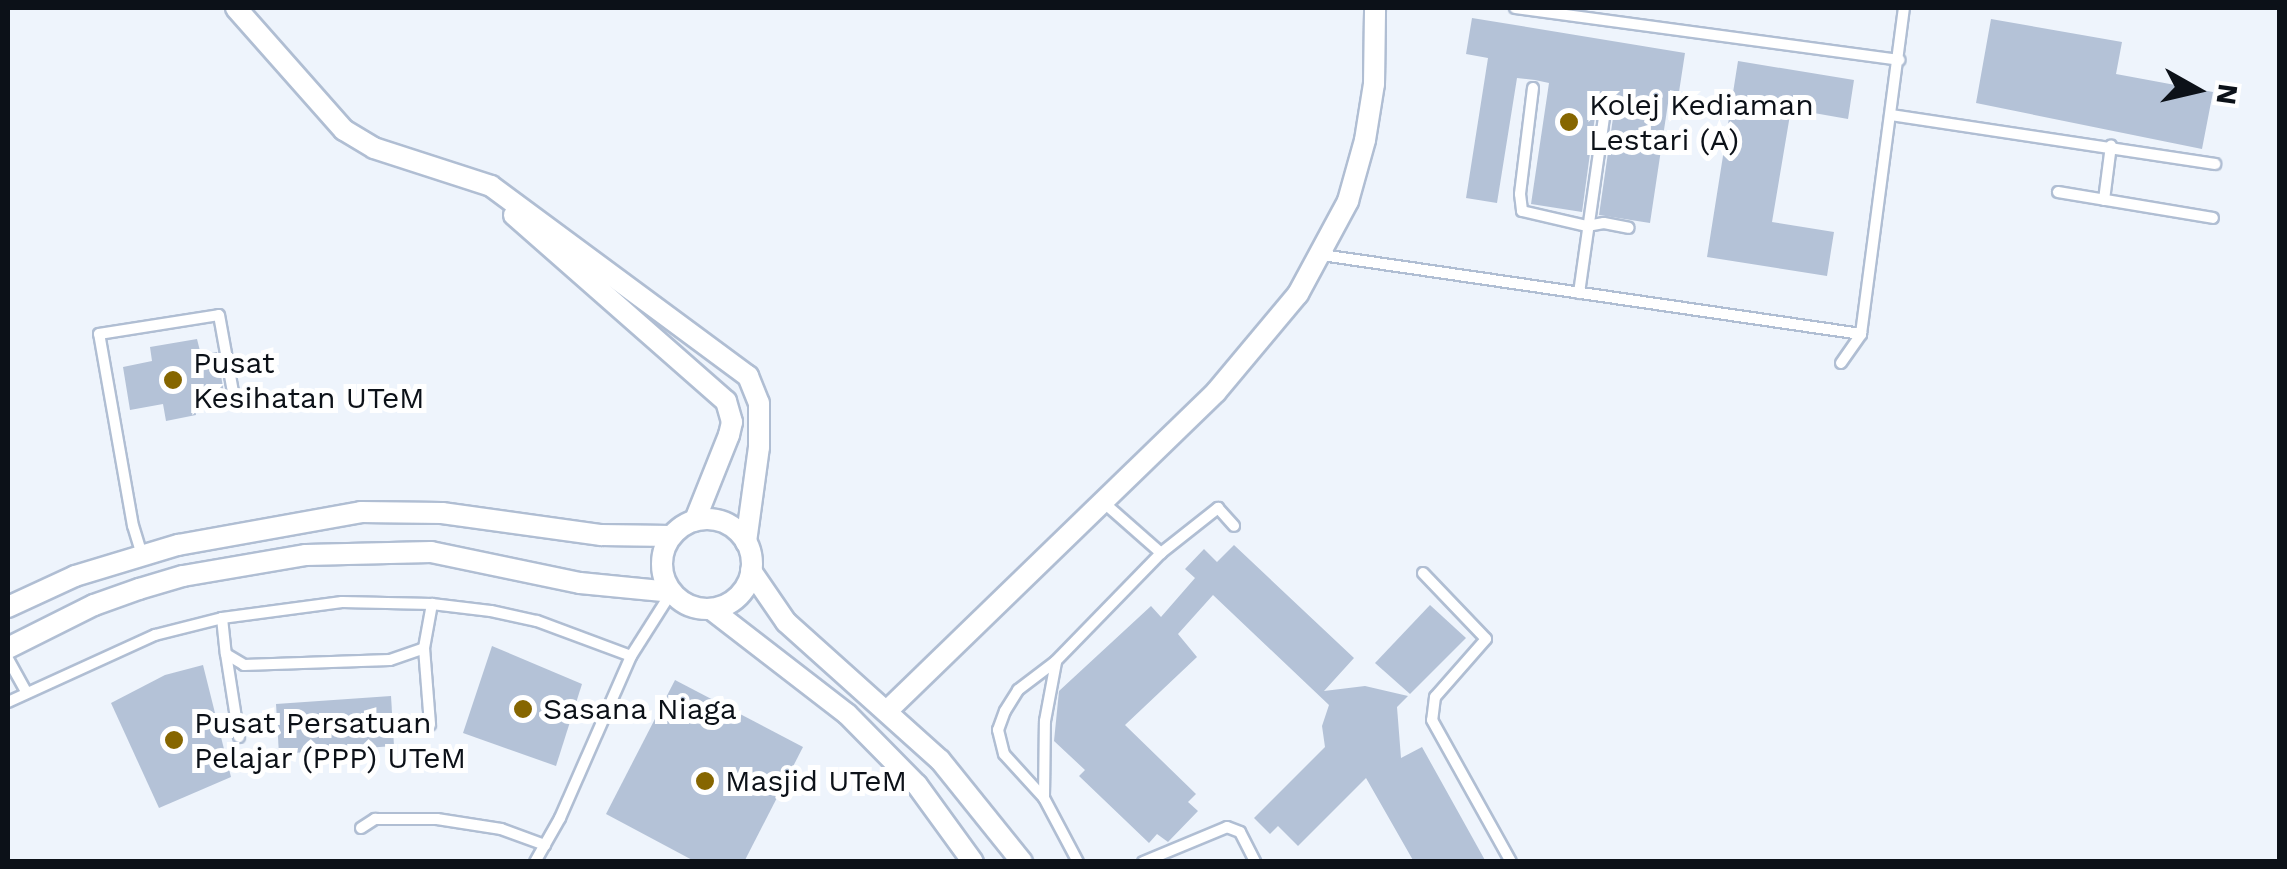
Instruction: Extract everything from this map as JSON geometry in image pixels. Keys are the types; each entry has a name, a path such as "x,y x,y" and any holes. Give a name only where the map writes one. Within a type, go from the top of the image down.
{"street":[{"path":"236,8 344,130 374,148 492,186 748,376 758,403 759,447 746,542 751,571 786,622 889,710 974,797 1022,862"},
{"path":"889,710 1241,364 1287,308 1322,254 1348,201 1365,140 1374,84 1375,8"},
{"path":"8,608 75,576 142,555 296,520 361,512 442,514 601,535 671,536 695,520 729,435 732,422 726,401 702,376 520,222 492,186"},
{"path":"695,520 724,522 746,542"},
{"path":"671,536 662,564 671,592"},
{"path":"8,648 94,605 183,576 306,555 431,552 580,583 671,592 696,608 711,609 738,597 751,571"},
{"path":"711,609 847,714 917,786 973,862"}],"lane":[{"path":"1515,8 1899,60"},
{"path":"1841,363 1861,334 1904,8"},
{"path":"1533,88 1520,194 1522,211 1587,226 1604,223 1629,228"},
{"path":"1579,293 1606,103"},
{"path":"1892,115 2215,164"},
{"path":"2104,200 2111,146"},
{"path":"2058,192 2213,218"},
{"path":"1322,254 1861,334"},
{"path":"142,555 132,526 100,334 219,315 232,392"},
{"path":"1102,501 1161,554"},
{"path":"1078,862 1044,798 1004,754 998,730 1018,690 1056,661 1161,554 1218,508 1234,526"},
{"path":"1423,574 1486,639 1435,696 1432,720 1511,862"},
{"path":"535,862 631,656 671,592"},
{"path":"8,702 26,690 155,635 222,618 342,602 432,604 537,621 631,656"},
{"path":"430,726 424,648 432,604"},
{"path":"222,618 239,738"},
{"path":"226,654 244,666 390,660 424,648"},
{"path":"8,659 26,690"},
{"path":"1044,798 1045,721 1056,661"},
{"path":"361,828 376,819 437,819 501,829 544,845"},
{"path":"1144,862 1227,826 1240,832 1255,862"}],"building":[{"name":"Kolej Kediaman Lestari (A)","path":"1472,18 1685,53 1679,92 1670,90 1650,223 1599,215 1615,104 1608,95 1597,102 1582,212 1531,204 1549,83 1535,80 1517,78 1497,203 1466,198 1488,58 1466,54"},
{"path":"1991,19 2122,42 2116,74 2213,92 2202,149 1976,103"},
{"path":"1738,61 1854,80 1848,119 1791,109 1772,222 1834,232 1827,276 1707,257"},
{"name":"Pusat Kesihatan UTeM","path":"197,339 201,355 217,352 224,393 193,399 196,415 166,421 163,404 130,410 123,367 152,361 150,347"},
{"path":"1234,545 1354,658 1324,691 1365,686 1408,696 1397,707 1401,758 1422,747 1486,862 1414,862 1366,778 1298,846 1278,826 1270,834 1254,818 1325,747 1322,726 1329,705 1213,595 1178,634 1197,657 1125,725 1196,794 1188,802 1198,811 1168,842 1157,834 1149,843 1079,776 1085,770 1054,741 1059,691 1151,606 1161,617 1195,578 1185,569 1204,549 1217,562"},
{"path":"1430,605 1466,638 1410,694 1375,663"},
{"name":"Sasana Niaga","path":"492,646 582,684 556,766 463,733"},
{"name":"Pusat Persatuan Pelajar (PPP) UTeM","path":"203,665 231,777 159,808 111,703 165,675"},
{"name":"Masjid UTeM","path":"675,680 803,747 744,862 696,862 606,814"},
{"path":"391,696 394,746 279,754 276,704"}],"place":[{"name":"Kolej Kediaman Lestari (A)","path":"1569,122"},
{"name":"Pusat Kesihatan UTeM","path":"173,380"},
{"name":"Sasana Niaga","path":"523,709"},
{"name":"Pusat Persatuan Pelajar (PPP) UTeM","path":"174,740"},
{"name":"Masjid UTeM","path":"705,781"}]}
